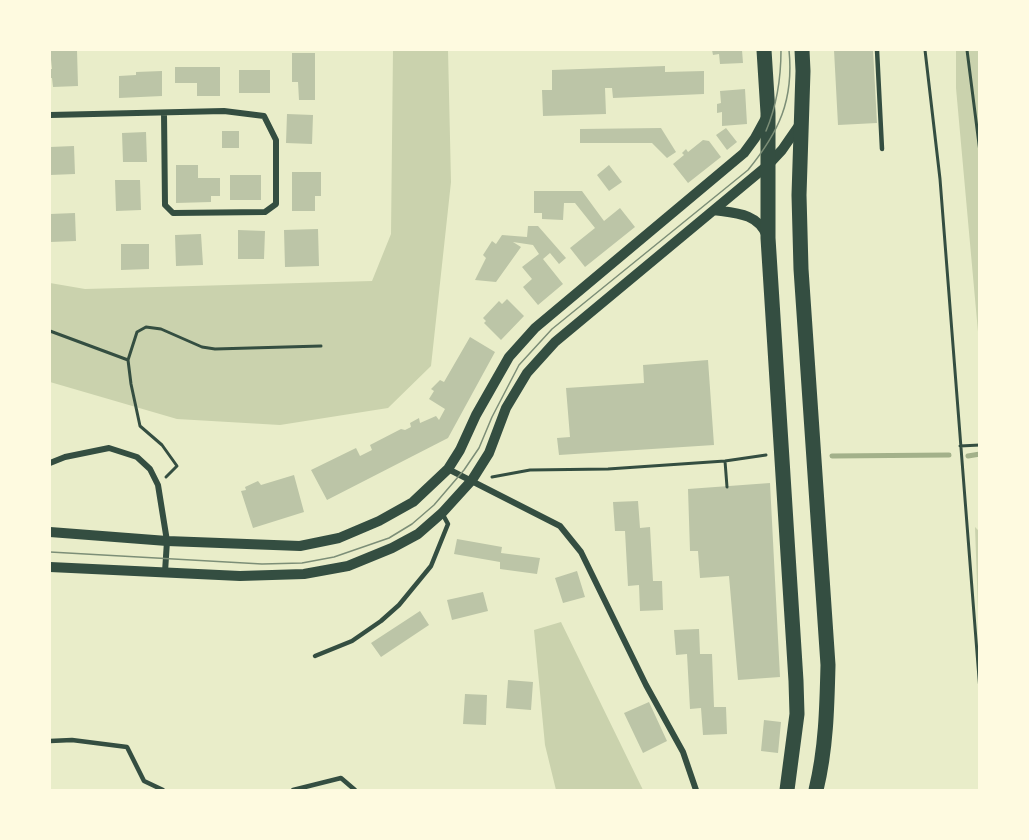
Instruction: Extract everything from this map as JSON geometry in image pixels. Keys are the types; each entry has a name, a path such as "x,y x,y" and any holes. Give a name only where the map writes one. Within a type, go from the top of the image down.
{"main road":[{"path":"764,50 768,113 775,148 768,165 768,238 797,714 787,790"},
{"path":"802,50 801,268 828,665 827,716 816,790"}],"street":[{"path":"50,115 224,111 264,116 276,140 276,204 265,212 173,213 165,205 164,113"},
{"path":"50,532 167,541 300,546 339,538 413,502 448,469 509,357 535,328 744,153 768,113"},
{"path":"775,148 802,121"},
{"path":"744,153 775,148 800,159"},
{"path":"50,567 240,576 304,574 348,566 392,548 418,534 442,513 472,480 489,453 506,408 527,373 548,350 565,333 768,165"},
{"path":"714,210 745,215 756,220 765,229 768,238"},
{"path":"50,463 65,457 108,448 137,457 150,469 158,485 167,541 165,572"},
{"path":"448,469 560,526 581,552 646,685 684,752 696,790"}],"lane":[{"path":"877,50 882,149"},
{"path":"315,656 352,640 381,621 399,605 431,566 448,524 442,513"},
{"path":"50,741 72,740 127,747 144,781 163,790"},
{"path":"293,790 341,778 355,790"}],"path":[{"path":"925,50 940,179 980,691"},
{"path":"967,50 980,152"},
{"path":"177,466 162,445 140,426 128,360 137,332 146,327 161,329 202,347 215,349 321,346"},
{"path":"50,331 128,360"},
{"path":"960,446 980,445"},
{"path":"472,480 530,470 608,469 725,461 782,453"},
{"path":"725,461 727,486"}],"green space":[{"path":"393,50 448,50 451,182 431,366 388,408 280,425 177,419 50,382 50,283 85,289 372,281 391,234"},
{"path":"956,50 979,50 979,343 956,88"},
{"path":"975,527 980,532 979,639"},
{"path":"561,622 643,790 556,790 545,745 534,630"}],"building":[{"path":"50,50 77,50 78,86 53,87 52,78 50,78 50,69 52,69"},
{"path":"712,50 742,50 743,63 720,64 719,54 713,55"},
{"path":"834,50 873,50 877,123 838,125"},
{"path":"292,53 315,53 315,100 299,100 298,82 292,82"},
{"path":"665,66 665,72 704,71 704,94 613,98 612,88 605,88 606,114 543,116 542,90 552,90 552,70"},
{"path":"175,67 220,67 220,96 197,96 197,83 175,83"},
{"path":"239,70 270,70 270,93 239,93"},
{"path":"162,71 162,96 119,98 119,76 136,75 136,72"},
{"path":"745,89 747,124 722,126 722,112 717,113 717,104 721,103 720,91"},
{"path":"287,114 313,115 312,144 286,143"},
{"path":"661,128 676,152 667,158 652,143 580,143 580,129"},
{"path":"726,128 737,142 727,150 716,135"},
{"path":"222,131 239,131 239,148 222,148"},
{"path":"146,132 147,162 123,162 122,133"},
{"path":"703,140 709,141 721,157 688,183 673,164 684,155 682,153 686,149 688,152"},
{"path":"74,146 75,174 50,175 50,147"},
{"path":"176,165 198,165 198,178 220,178 220,196 211,196 211,202 176,203"},
{"path":"609,165 622,182 609,191 597,175"},
{"path":"292,172 321,172 321,196 315,196 315,211 292,211"},
{"path":"230,175 261,175 261,200 230,200"},
{"path":"115,180 140,180 141,210 116,211"},
{"path":"534,191 582,191 604,221 620,208 635,227 585,267 570,248 595,228 575,203 564,203 563,220 542,219 542,213 534,213"},
{"path":"75,213 76,241 50,242 50,214"},
{"path":"528,226 538,226 566,258 559,264 550,253 543,259 563,284 538,305 523,287 532,279 522,267 539,254 533,245 513,242 521,247 496,282 475,280 486,258 483,255 492,241 496,244 502,235 527,237"},
{"path":"318,229 319,266 285,267 284,230"},
{"path":"238,230 265,231 264,259 238,259"},
{"path":"201,234 203,265 176,266 175,235"},
{"path":"121,244 149,244 149,269 121,270"},
{"path":"507,299 524,316 501,340 484,323 486,321 483,318 499,301 502,304"},
{"path":"470,337 495,352 448,438 327,500 311,470 356,448 360,456 372,450 370,445 401,429 411,427 410,423 419,418 420,423 436,416 439,420 445,409 429,399 434,391 431,389 440,380 444,382"},
{"path":"708,360 714,445 559,455 557,438 570,437 566,388 644,383 643,365"},
{"path":"294,475 304,512 253,528 241,491 258,481 261,485"},
{"path":"770,483 780,677 738,680 729,576 700,578 698,551 690,551 688,489"},
{"path":"638,501 640,528 650,527 653,581 662,581 663,610 640,611 639,585 628,586 625,531 615,531 613,502"},
{"path":"457,539 502,547 501,553 540,558 537,574 500,569 500,562 454,554"},
{"path":"577,571 585,597 563,603 555,578"},
{"path":"483,592 488,611 452,620 447,600"},
{"path":"420,611 429,625 381,657 371,643"},
{"path":"699,629 700,654 712,654 714,707 726,707 727,734 703,735 701,708 690,709 687,654 676,655 674,630"},
{"path":"508,680 533,682 531,710 506,708"},
{"path":"465,694 487,695 486,725 463,724"},
{"path":"649,702 667,741 643,753 624,713"},
{"path":"764,720 781,722 778,753 761,751"}],"waterway":[{"path":"968,456 980,454"},
{"path":"832,456 949,455"}],"tram line":[{"path":"766,131 778,91 781,50"},
{"path":"50,552 262,564 302,563 334,557 389,538 412,524 434,505 464,470 479,448 519,365 552,329 748,170 776,129 782,114 789,84 789,50"}]}
